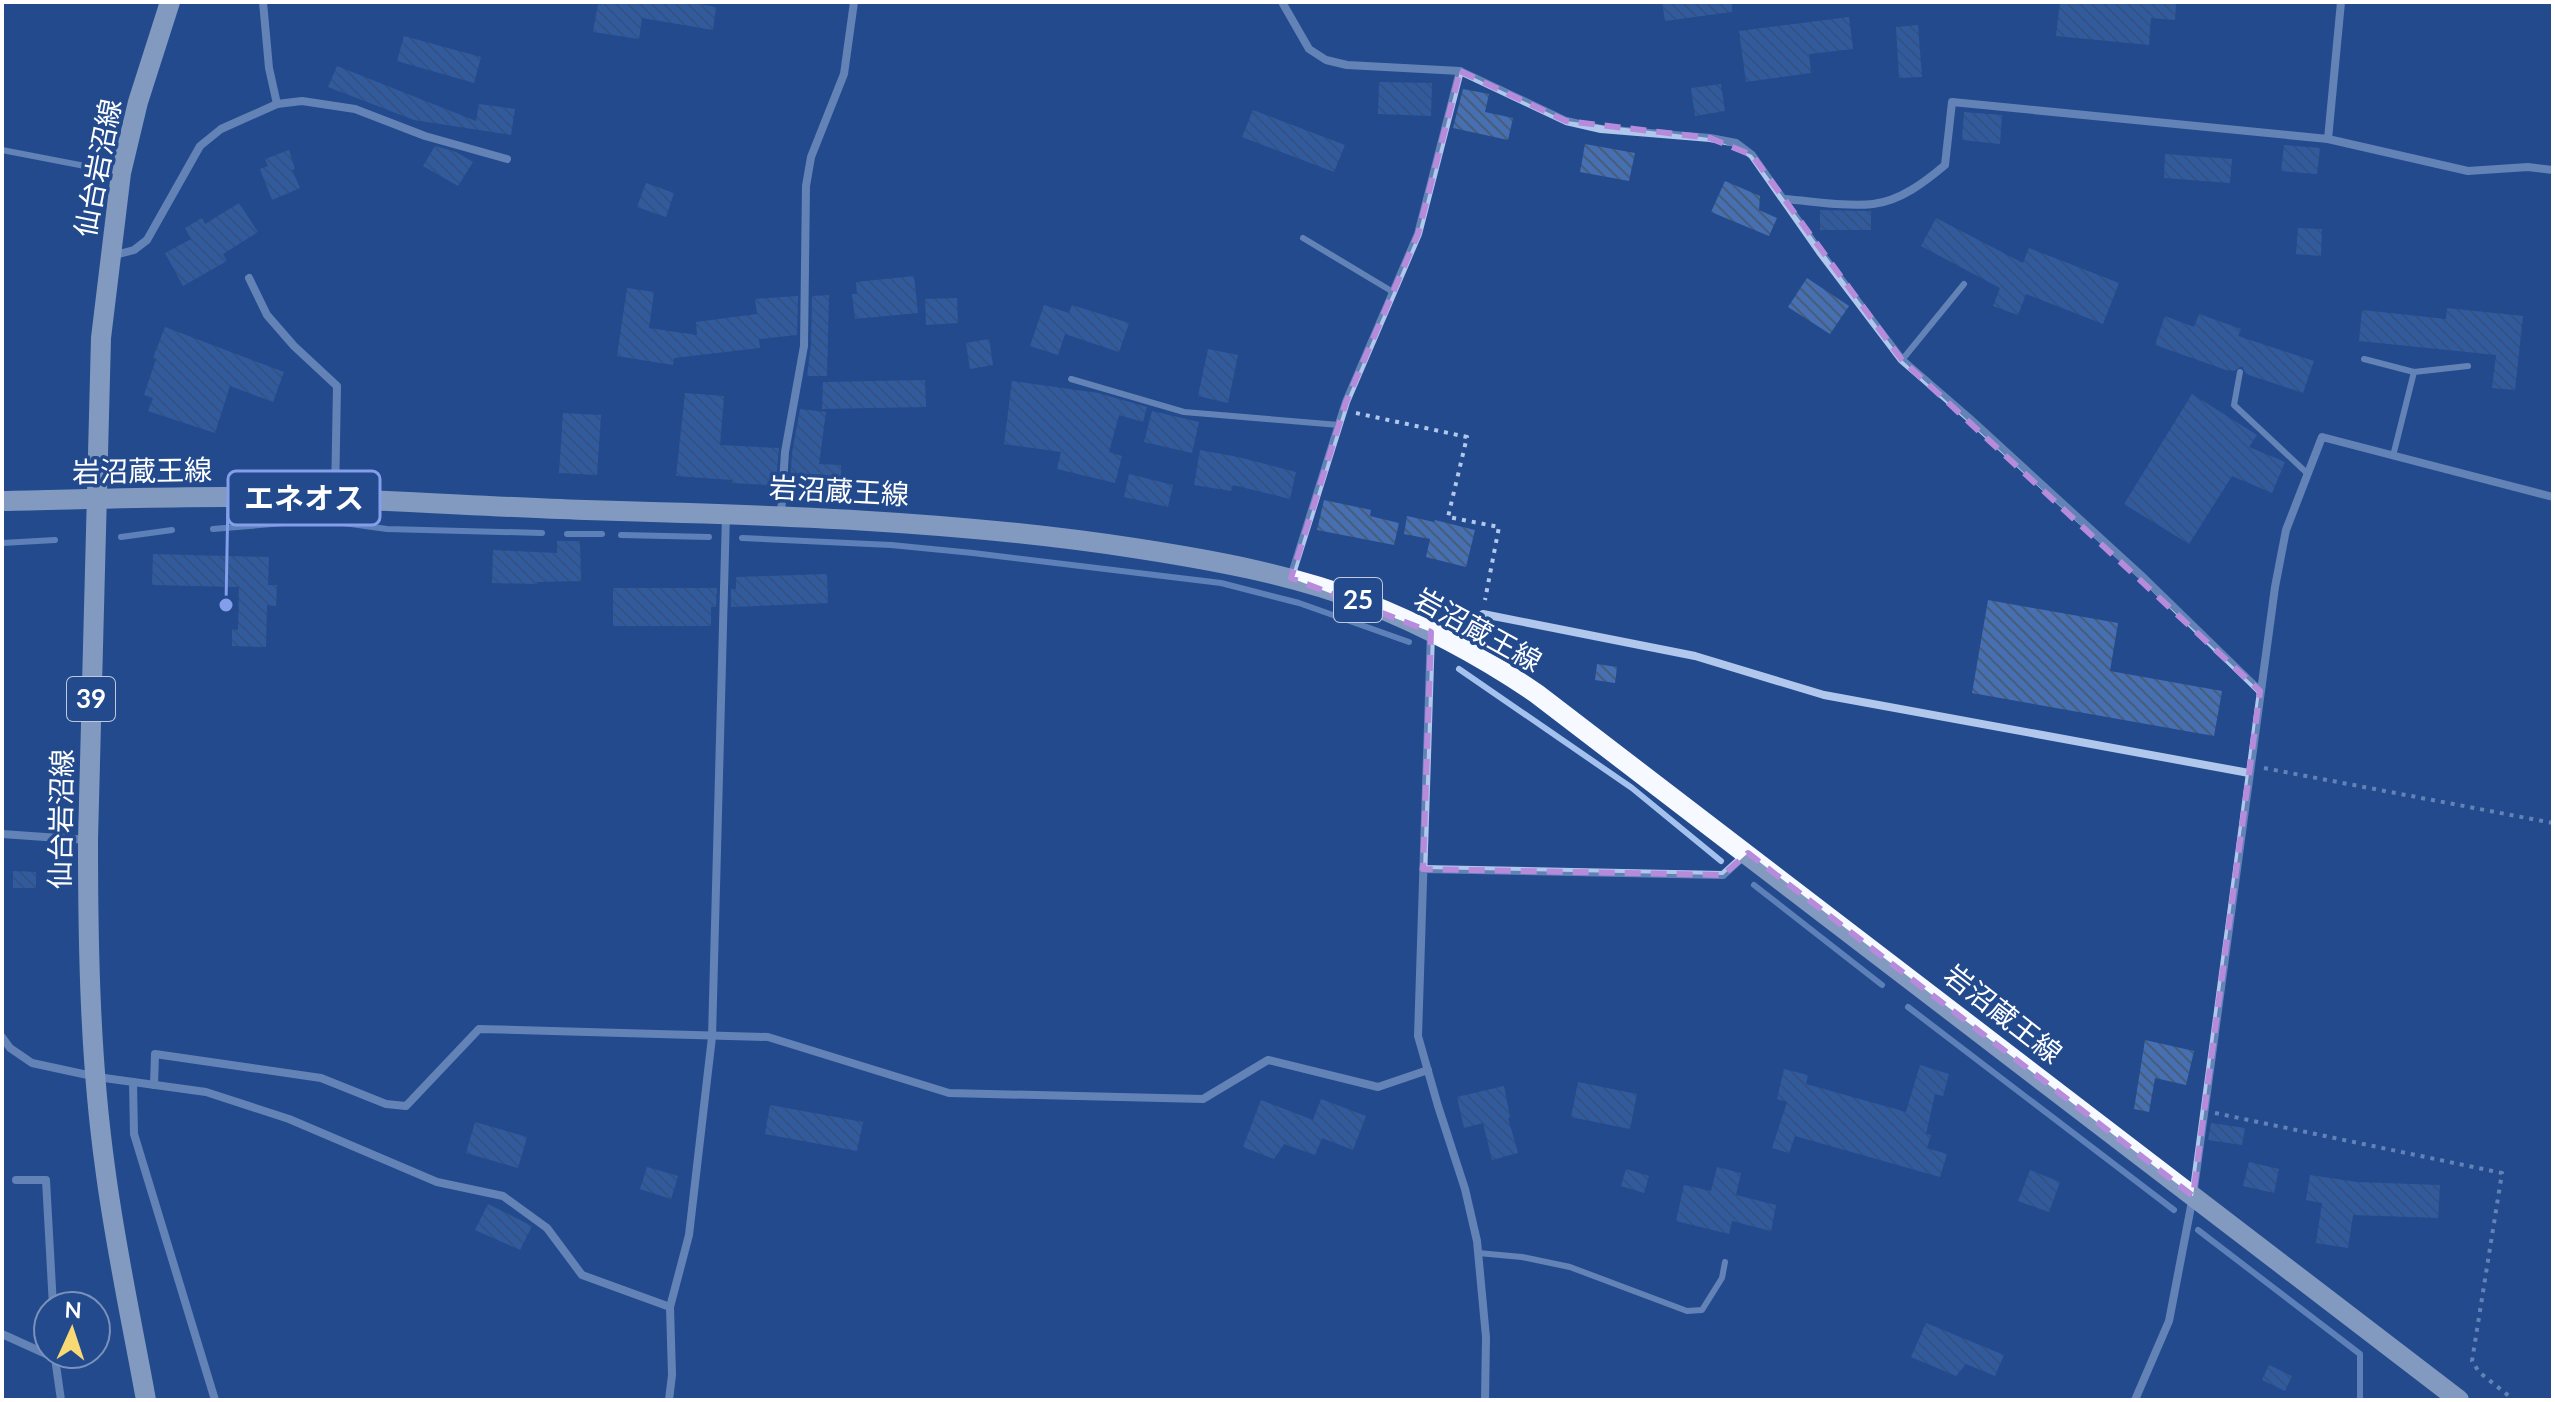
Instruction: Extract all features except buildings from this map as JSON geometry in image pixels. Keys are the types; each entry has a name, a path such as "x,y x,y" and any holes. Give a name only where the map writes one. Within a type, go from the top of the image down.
{"main road":[{"name":"仙台岩沼線","path":"146,1400 105,1167 88,914 88,840 101,338 121,173 138,102 170,2"},
{"name":"岩沼蔵王線","path":"2,501 335,499 781,515 934,524 1082,540 1198,558 1291,578 1364,602 1484,658 1537,694 2459,1400"}],"street":[{"path":"263,2 269,68 277,104"},
{"path":"781,515 785,452 804,346 806,186 811,157 844,74 854,2"},
{"path":"1282,2 1309,49 1326,60 1347,65 1460,71 1566,121 1601,129 1736,143 1752,155 1820,252 1902,360 2145,579 2260,691"},
{"path":"2328,139 2341,2"},
{"path":"1291,578 1343,410 1418,234 1460,71"},
{"path":"110,256 134,250 147,240 200,146 221,129 277,104 302,101 355,109 425,136 507,159"},
{"path":"1784,199 1874,204 1902,195 1925,182 1945,165 1952,102 2328,139 2468,171 2528,167 2553,170"},
{"path":"249,278 267,315 294,346 337,386 335,499"},
{"path":"2135,1400 2169,1321 2193,1196 2260,691 2286,530 2322,437 2553,497"},
{"path":"669,1400 672,1375 670,1307 689,1235 712,1037 726,514"},
{"path":"1454,643 1483,614 1695,656 1824,695 2250,769"},
{"path":"1431,632 1418,1036 1465,1189 1478,1253 1486,1337 1485,1400"},
{"path":"2,834 88,840"},
{"path":"1423,869 1723,875 1748,853"},
{"path":"154,1085 155,1054 321,1078 386,1104 406,1106 479,1029 768,1037 949,1093 1203,1099 1268,1060 1378,1087 1428,1070"},
{"path":"2,1037 10,1048 32,1063 97,1077 206,1092 289,1119 437,1182 503,1196 547,1228 582,1275 670,1307"},
{"path":"133,1082 134,1134 215,1400"},
{"path":"16,1180 46,1180 52,1290"},
{"path":"2,1334 32,1346"},
{"path":"57,1370 61,1400"}],"lane":[{"path":"2,150 121,173"},
{"path":"1303,238 1393,292"},
{"path":"1902,360 1964,284"},
{"path":"2364,359 2414,372 2468,366"},
{"path":"2240,372 2234,405 2308,474"},
{"path":"2393,456 2414,372"},
{"path":"1071,379 1184,412 1339,425"},
{"path":"1478,1253 1522,1257 1570,1267 1687,1311 1702,1310 1722,1278 1725,1262"}],"path":[{"path":"1343,410 1467,437 1448,517 1499,527 1483,614"},
{"path":"2250,769 2553,823"},
{"path":"2205,1111 2502,1173 2472,1361 2479,1372 2514,1400"}],"highlighted area":[{"path":"1460,71 1566,121 1710,138 1752,155 1902,360 2260,691 2193,1196 1748,853 1723,875 1423,869 1431,632 1291,578 1346,402 1418,234"}],"waterway":[{"path":"322,520 387,529 542,533"},
{"path":"213,529 284,523"},
{"path":"121,537 172,530"},
{"path":"567,534 602,534"},
{"path":"621,535 709,537"},
{"path":"742,538 891,545 1221,583 1299,603 1409,642"},
{"path":"2,543 55,540"},
{"path":"1459,669 1632,788 1721,861"},
{"path":"1754,885 1882,985"},
{"path":"1908,1007 2174,1210"},
{"path":"2198,1230 2360,1354 2360,1400"}],"place":[{"name":"エネオス","path":"226,605"}]}
